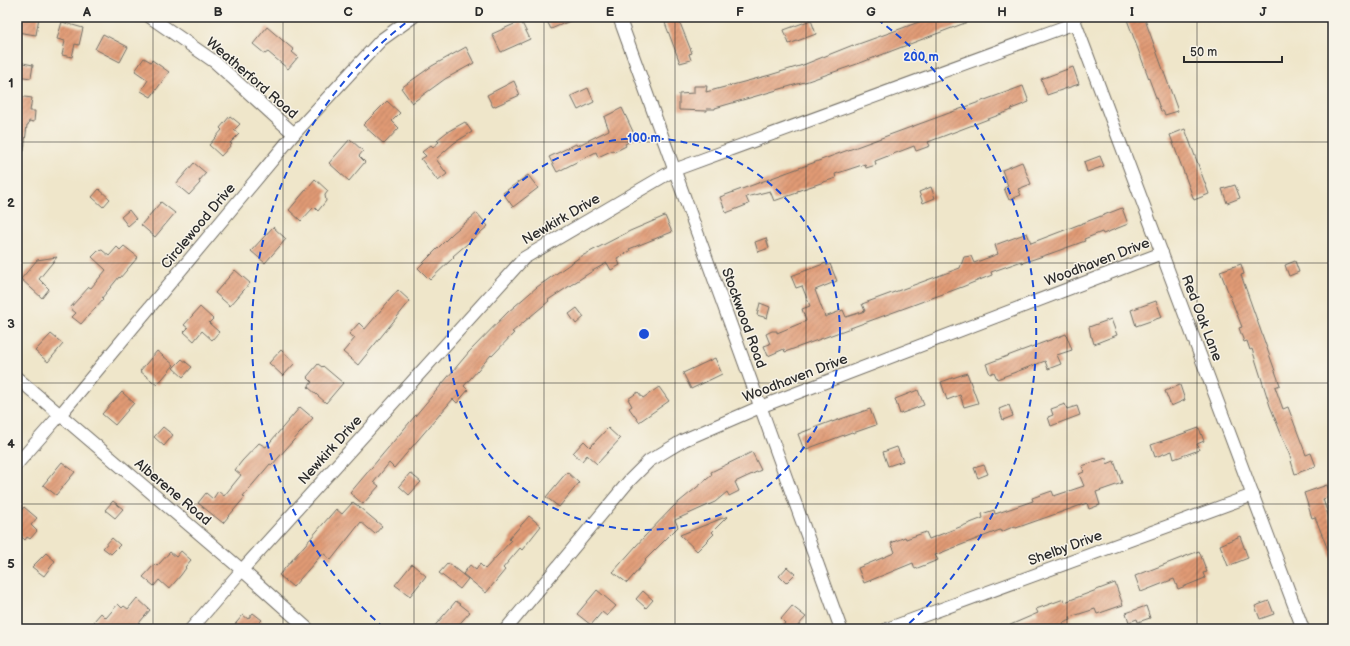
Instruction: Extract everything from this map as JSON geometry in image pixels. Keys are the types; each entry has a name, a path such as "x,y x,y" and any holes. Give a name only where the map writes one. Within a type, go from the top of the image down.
{"street":[{"name":"Weatherford Road","path":"150,17 215,62 294,134"},
{"name":"Circlewood Drive","path":"17,464 60,415 294,134 381,40 413,17"},
{"name":"Stockwood Road","path":"618,17 841,629"},
{"name":"Newkirk Drive","path":"191,629 242,570 524,258 674,170 1074,20"},
{"name":"Red Oak Lane","path":"1074,20 1303,629"},
{"name":"Woodhaven Drive","path":"506,629 629,481 649,461 684,440 760,407 1162,253"},
{"name":"Alberene Road","path":"17,378 242,570 308,629"},
{"name":"Shelby Drive","path":"887,629 1253,495"}],"building":[{"path":"17,17 39,17 36,35 17,32"},
{"path":"545,17 579,17 551,29"},
{"path":"932,17 978,18 808,81 715,109 707,109 707,111 679,110 679,94 694,93 694,86 707,86 706,92 770,75 803,65 853,45"},
{"path":"1126,17 1144,17 1178,111 1165,115 1163,111 1161,111"},
{"path":"678,18 692,53 689,54 691,60 680,63 665,23"},
{"path":"811,20 816,34 789,44 784,30"},
{"path":"521,21 530,39 501,52 492,34"},
{"path":"62,22 83,28 79,45 75,44 72,57 62,55 65,41 57,39"},
{"path":"267,27 294,50 292,52 298,57 288,69 268,52 265,54 253,44"},
{"path":"103,34 128,47 120,62 95,49"},
{"path":"466,47 474,63 445,79 412,103 401,88 432,66"},
{"path":"144,58 151,62 152,60 169,72 151,97 141,91 148,80 135,71"},
{"path":"18,62 33,65 31,78 17,76"},
{"path":"1073,67 1079,84 1047,95 1041,79"},
{"path":"514,81 520,95 493,107 487,95"},
{"path":"1023,86 1029,102 928,142 930,146 916,151 914,146 875,161 876,165 866,168 865,164 835,174 836,178 797,191 797,193 774,201 770,191 746,197 749,204 726,213 720,197"},
{"path":"588,88 594,102 578,110 571,96"},
{"path":"17,96 32,98 30,111 35,111 34,122 29,121 27,125 24,151 17,150"},
{"path":"387,101 400,113 392,121 399,128 384,144 363,125"},
{"path":"622,108 636,138 625,144 626,146 614,152 613,150 598,157 596,152 557,172 549,157 576,144 577,146 609,130 604,117"},
{"path":"230,116 240,124 234,130 239,134 230,143 232,144 221,156 209,145 222,130 220,128"},
{"path":"465,122 472,132 454,143 436,159 447,174 438,181 421,159 426,156 422,152 431,145 433,147 439,142 437,140 447,132"},
{"path":"1185,129 1209,194 1194,200 1170,135"},
{"path":"350,139 363,151 359,156 365,162 349,181 329,163"},
{"path":"1100,156 1104,166 1087,172 1084,162"},
{"path":"1022,162 1031,184 1018,189 1021,195 1009,200 1004,188 1008,186 1002,170"},
{"path":"194,163 206,173 199,181 200,183 189,195 176,184"},
{"path":"528,175 538,188 513,207 503,193"},
{"path":"315,179 328,191 325,195 326,201 318,211 314,207 301,221 289,210"},
{"path":"1235,185 1240,198 1227,203 1222,189"},
{"path":"931,187 935,198 923,203 919,192"},
{"path":"99,189 110,199 103,207 92,197"},
{"path":"161,202 175,213 155,237 141,225"},
{"path":"1122,208 1128,224 1103,234 1102,232 1084,239 1085,241 1052,253 1022,263 1022,261 991,272 992,275 962,287 785,352 784,349 768,356 764,346 770,344 766,334 772,331 777,331 777,333 806,321 802,309 810,306 802,286 796,288 791,276 826,263 827,266 830,264 837,281 815,290 825,317 843,310 846,317 865,311 862,304 960,268 964,257 971,256 974,263 998,254 995,245 1027,233 1031,243"},
{"path":"129,210 136,219 128,226 121,217"},
{"path":"477,213 488,226 453,256 454,257 430,280 418,268 453,233"},
{"path":"665,216 672,232 629,249 630,251 617,258 620,265 611,270 607,263 594,270 548,300 549,301 512,332 514,333 492,356 491,355 464,386 468,390 457,403 453,399 394,468 389,463 374,482 379,486 363,504 350,493 469,352 508,312 537,287 580,257 630,231"},
{"path":"273,227 286,239 265,263 251,251"},
{"path":"766,238 769,248 758,252 755,242"},
{"path":"124,246 138,257 120,278 119,277 102,298 103,299 81,324 72,317 76,313 70,308 89,287 91,288 106,270 92,257 98,251 102,250 109,256 117,247 120,250"},
{"path":"57,257 39,279 49,289 42,298 21,279 37,260"},
{"path":"1295,261 1299,272 1289,276 1285,265"},
{"path":"1241,264 1244,274 1241,275 1280,385 1275,387 1283,409 1288,407 1306,455 1311,453 1316,466 1295,474 1292,461 1270,406 1252,349 1250,350 1247,341 1244,342 1239,328 1242,327 1220,271"},
{"path":"235,270 250,283 230,306 215,293"},
{"path":"398,290 410,301 358,365 343,352 355,338 349,334 359,323 365,329"},
{"path":"1156,301 1162,317 1136,326 1131,310"},
{"path":"760,303 770,307 767,318 757,315"},
{"path":"200,307 213,319 209,323 219,332 212,340 202,331 194,341 184,332 188,328 184,325"},
{"path":"577,308 584,317 576,324 569,314"},
{"path":"1111,319 1117,335 1094,344 1089,327"},
{"path":"51,334 63,344 48,362 35,351"},
{"path":"1066,334 1072,350 1057,355 1061,364 1048,369 1045,361 997,379 994,372 990,374 986,364"},
{"path":"281,350 295,363 283,376 269,363"},
{"path":"157,351 174,365 157,385 140,371"},
{"path":"715,358 722,374 691,389 683,373"},
{"path":"182,359 192,367 183,377 173,368"},
{"path":"318,364 322,367 323,366 343,383 326,403 308,387 312,382 307,377"},
{"path":"967,373 978,403 964,407 960,395 947,400 941,382"},
{"path":"1180,385 1185,400 1171,406 1165,391"},
{"path":"659,387 669,401 639,422 629,408 632,406 628,399 638,392 643,398"},
{"path":"918,390 924,405 900,414 895,399"},
{"path":"122,392 134,403 115,425 102,414"},
{"path":"1065,404 1067,409 1077,406 1080,415 1051,426 1048,417 1053,415 1051,409"},
{"path":"1009,405 1013,416 1003,420 999,409"},
{"path":"300,407 313,418 272,465 270,464 223,523 198,503 206,493 213,499 218,491 224,496 241,475 235,470 242,461 259,443 266,447"},
{"path":"870,409 876,425 853,433 852,432 804,450 798,434"},
{"path":"163,427 173,435 164,446 154,437"},
{"path":"608,428 620,439 597,464 587,455 582,461 573,453 584,441 590,447"},
{"path":"1199,428 1204,441 1197,444 1199,450 1174,459 1172,451 1155,457 1151,445"},
{"path":"897,447 903,461 888,466 883,452"},
{"path":"752,452 761,470 735,482 739,491 729,496 727,492 715,502 675,520 678,527 645,560 646,561 627,583 613,572 674,506 712,475 711,472"},
{"path":"1106,458 1107,464 1114,461 1122,483 1096,492 1100,505 1089,509 1087,503 1016,528 1015,526 1001,532 1000,530 935,555 938,560 915,569 913,563 864,583 858,568 894,553 895,552 891,543 905,537 906,539 926,532 929,539 983,518 982,514 994,510 995,514 1033,501 1032,498 1052,491 1054,496 1084,486 1079,474 1084,472 1082,466"},
{"path":"62,462 75,472 56,495 43,485"},
{"path":"984,465 988,474 978,478 974,468"},
{"path":"567,472 579,483 559,507 546,497"},
{"path":"410,473 421,482 409,495 399,486"},
{"path":"1327,485 1330,495 1323,499 1333,530 1332,560 1315,517 1312,518 1304,493"},
{"path":"113,501 123,509 115,518 105,510"},
{"path":"353,502 382,526 375,534 361,522 331,560 323,553 293,587 279,575 336,509 342,514"},
{"path":"24,507 37,518 31,525 37,531 30,539 27,537 25,540 17,533 17,515"},
{"path":"529,516 541,526 522,550 520,548 503,568 505,570 486,593 463,574 470,565 476,570 480,564 485,569 511,541 509,539"},
{"path":"728,516 712,532 714,534 697,551 680,535"},
{"path":"1240,536 1248,558 1228,566 1220,545"},
{"path":"112,538 120,545 111,554 103,548"},
{"path":"181,551 191,560 169,589 159,580 154,586 143,577 155,564 157,566 170,552 176,557"},
{"path":"1199,551 1207,572 1203,573 1205,578 1178,589 1174,579 1141,592 1135,576"},
{"path":"46,553 55,561 44,576 32,567"},
{"path":"448,563 468,579 460,589 439,573"},
{"path":"412,564 426,576 410,596 395,585"},
{"path":"787,567 795,574 786,583 779,576"},
{"path":"1115,583 1123,605 1097,614 1095,609 1070,617 1071,620 1063,623 1065,629 1001,629 1038,613 1036,609 1064,599 1065,602"},
{"path":"597,590 616,606 607,616 602,612 591,625 577,614"},
{"path":"643,591 653,600 646,608 636,599"},
{"path":"137,598 150,610 134,629 97,629 99,626 94,621 101,613 106,618 118,604 122,608 124,606 128,609"},
{"path":"456,601 470,612 455,629 432,629"},
{"path":"1269,601 1274,614 1260,619 1255,606"},
{"path":"792,606 806,617 795,629 780,629 785,623 781,619"},
{"path":"1146,606 1150,618 1138,622 1137,619 1129,622 1126,613"},
{"path":"253,613 262,620 256,626 260,629 231,629 243,615 248,619"}]}
